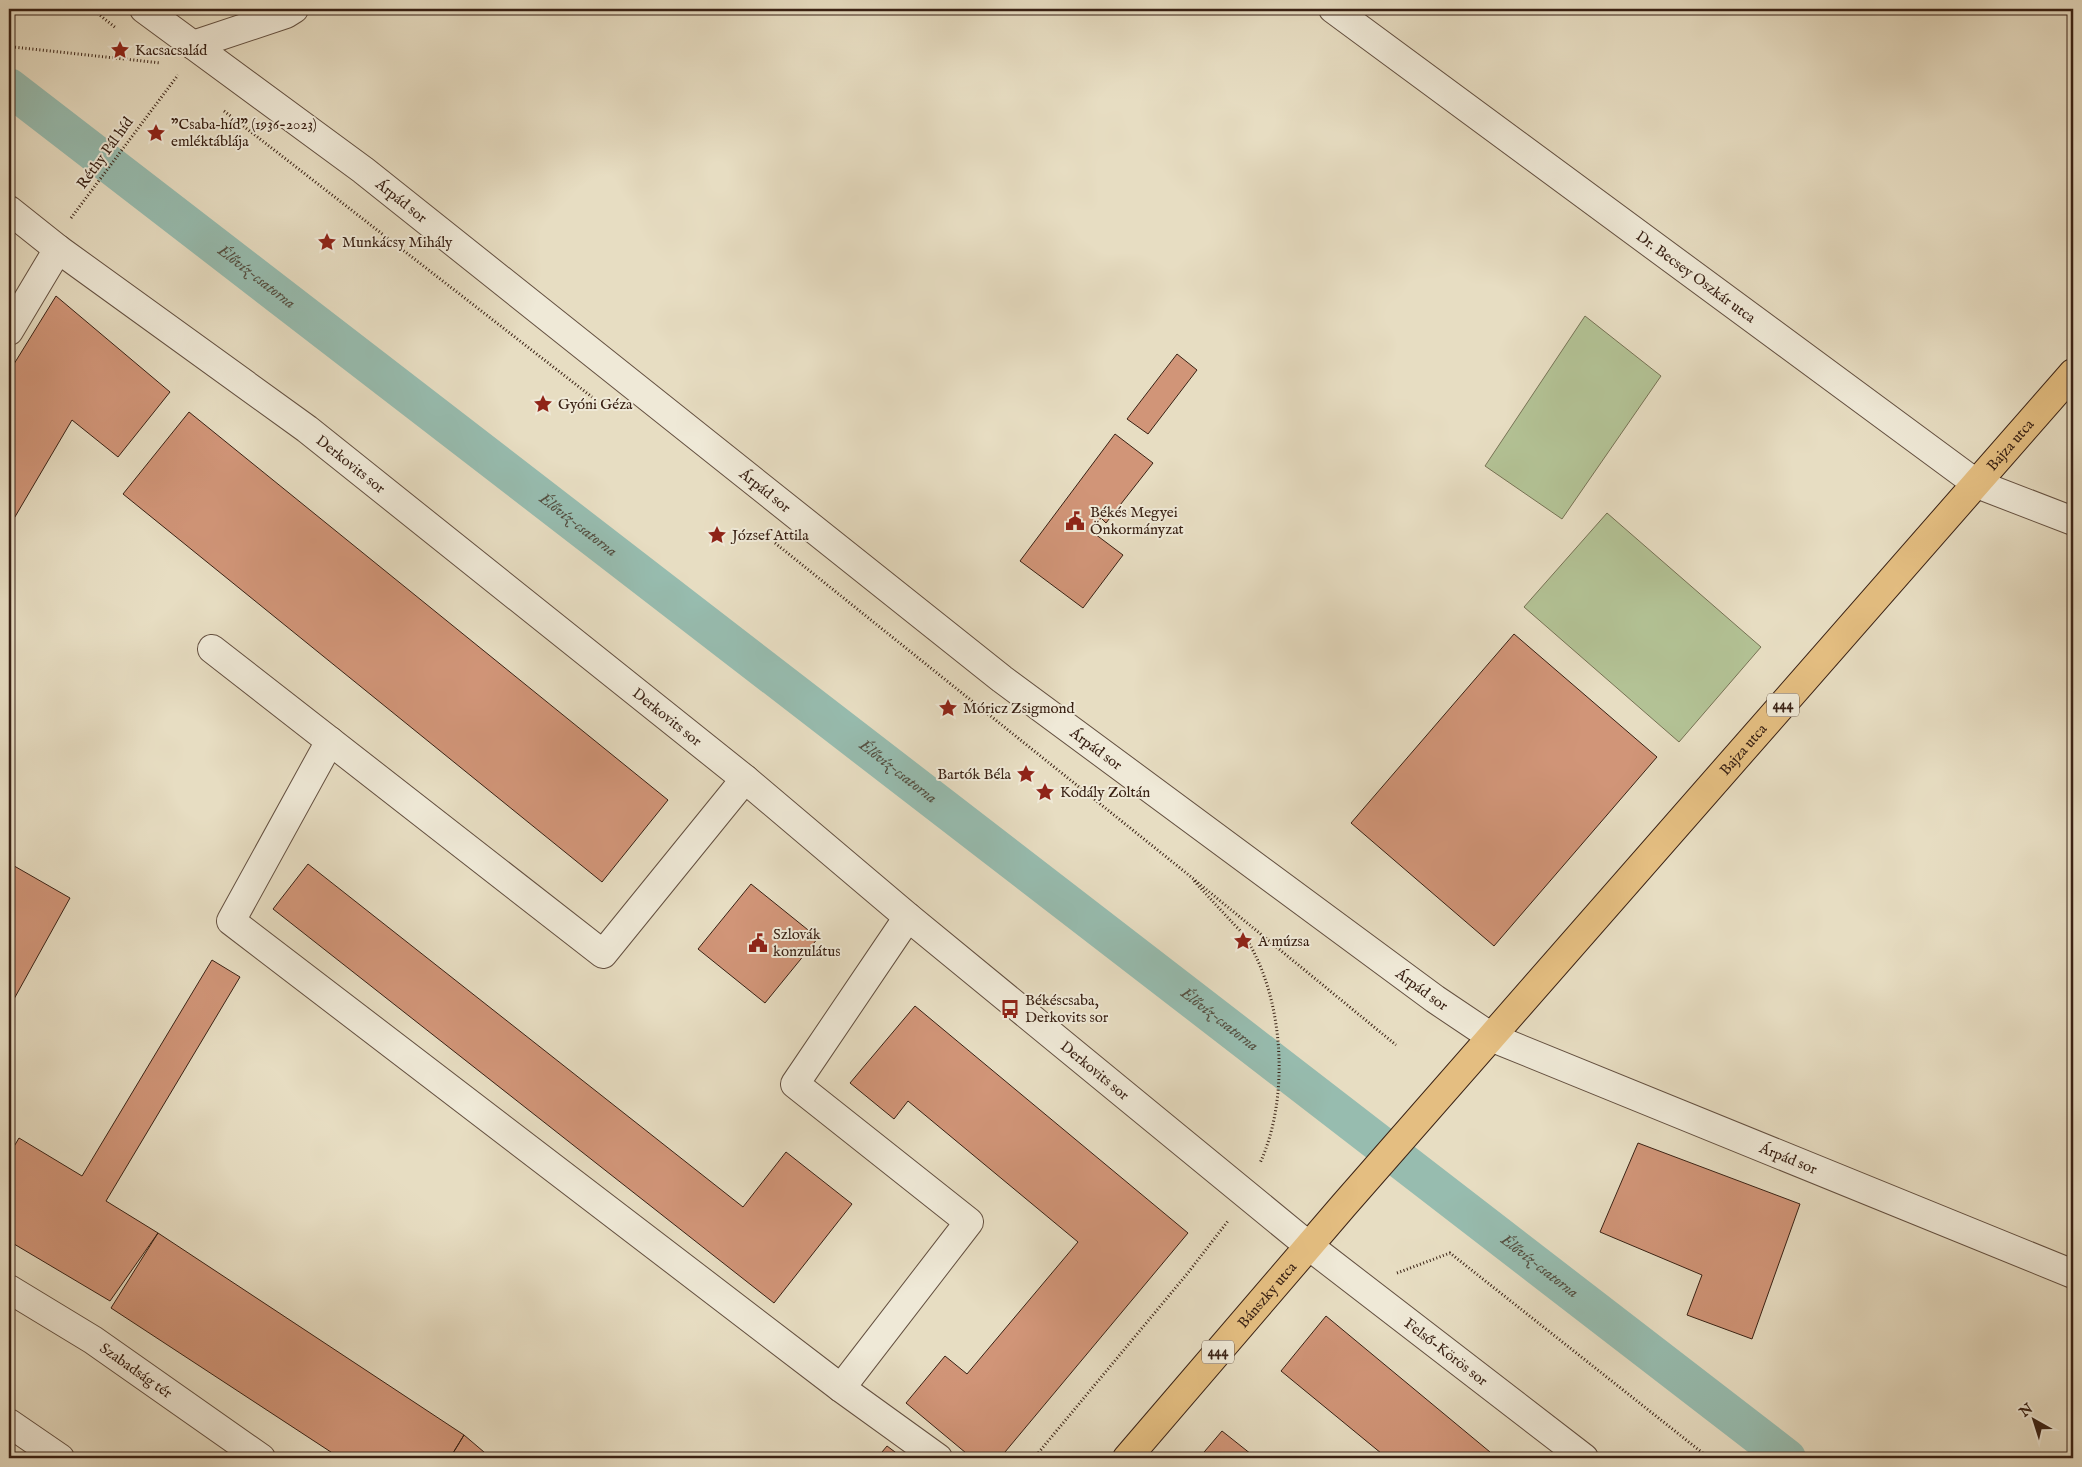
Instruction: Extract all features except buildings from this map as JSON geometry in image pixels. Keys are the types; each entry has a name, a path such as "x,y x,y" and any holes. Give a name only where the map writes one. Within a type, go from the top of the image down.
{"main road":[{"name":"Bajza utca","path":"1493,1038 2073,373"},
{"name":"444","path":"1309,1246 1493,1038"},
{"name":"Bánszky utca","path":"1127,1458 1309,1246"}],"street":[{"name":"Árpád sor","path":"144,9 363,170 1002,679 1434,999 1493,1038 2073,1274"},
{"path":"193,45 286,14 294,9"},
{"name":"Dr. Becsey Oszkár utca","path":"1333,9 1977,484 2073,521"},
{"name":"Derkovits sor","path":"9,210 52,245 307,429 745,779 908,917 1309,1246"},
{"path":"9,331 52,245"},
{"path":"212,650 603,954 745,779"},
{"path":"330,741 231,921 841,1388 938,1458"},
{"path":"841,1388 969,1222 795,1084 908,917"},
{"name":"Felső-Körös sor","path":"1309,1246 1584,1458"},
{"name":"Szabadság tér","path":"9,1288 93,1340 262,1458"},
{"path":"9,1423 60,1458"}],"path":[{"path":"9,44 13,47 161,63"},
{"name":"Réthy Pál híd","path":"52,245 178,75 185,81"},
{"path":"216,106 598,402"},
{"path":"768,538 1185,872 1396,1046"},
{"path":"1034,1458 1219,1235 1245,1194 1266,1150 1276,1104 1280,1052 1271,993 1247,939 1185,872"},
{"path":"1361,1286 1450,1253 1710,1458"}],"green space":[{"path":"1585,316 1661,376 1562,519 1485,466"},
{"path":"1607,513 1761,647 1679,742 1524,607"}],"waterway":[{"name":"Élővíz-csatorna","path":"9,87 1787,1458"}],"place":[{"name":"Kacsacsalád","path":"120,50"},
{"name":"\"Csaba‑híd\" (1936-2023) emléktáblája","path":"156,133"},
{"name":"Munkácsy Mihály","path":"327,242"},
{"name":"Gyóni Géza","path":"543,404"},
{"name":"Békés Megyei Önkormányzat","path":"1075,521"},
{"name":"József Attila","path":"717,535"},
{"name":"Móricz Zsigmond","path":"948,708"},
{"name":"Bartók Béla","path":"1026,774"},
{"name":"Kodály Zoltán","path":"1045,792"},
{"name":"A múzsa","path":"1243,941"},
{"name":"Szlovák konzulátus","path":"758,943"},
{"name":"Békéscsaba, Derkovits sor","path":"1010,1009"}]}
